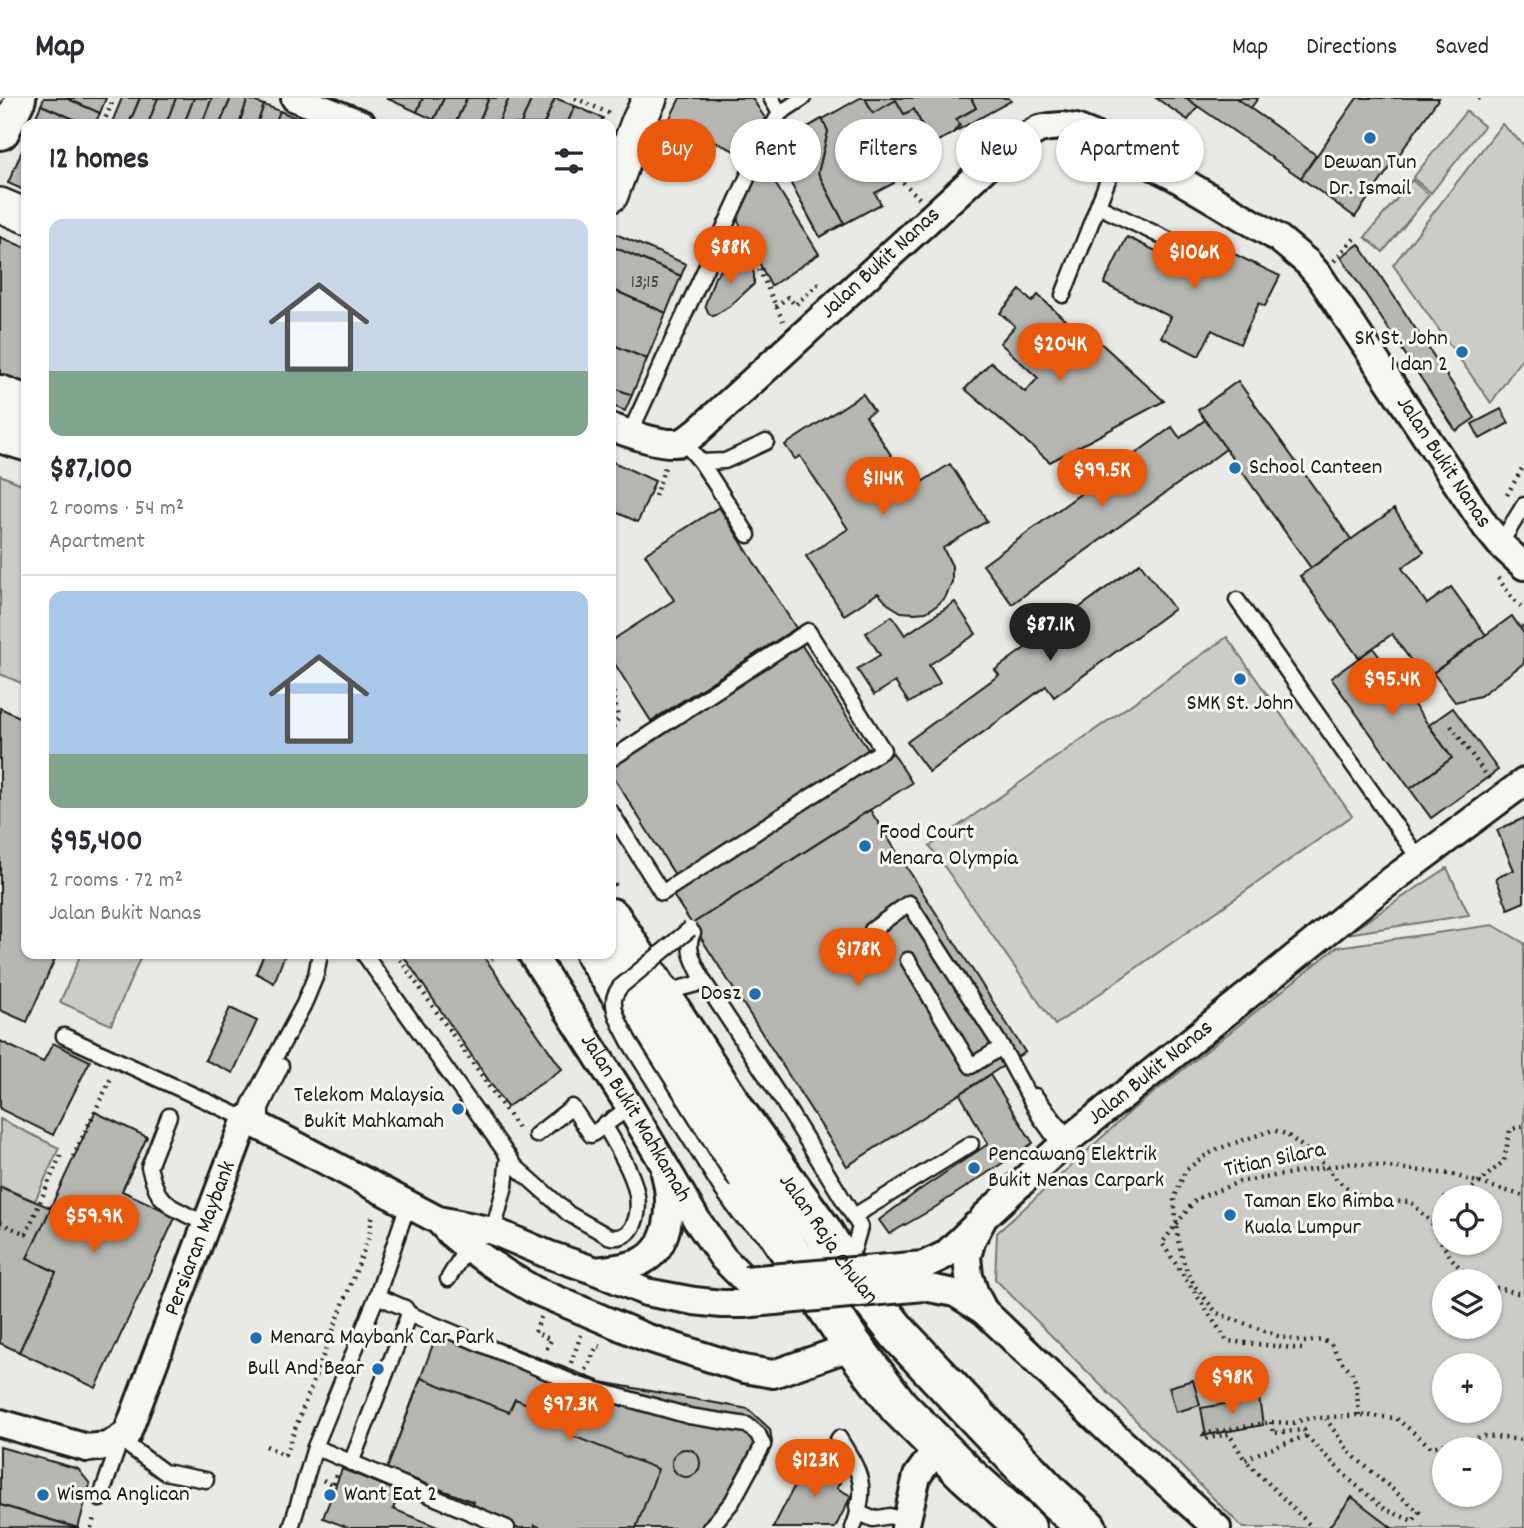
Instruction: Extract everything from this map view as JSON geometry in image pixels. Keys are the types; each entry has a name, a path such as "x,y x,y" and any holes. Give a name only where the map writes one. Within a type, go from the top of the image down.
{"main road":[{"path":"0,130 16,98"},
{"path":"0,395 21,403"},
{"path":"0,433 21,439"},
{"name":"Jalan Raja Chulan","path":"616,926 739,1116 842,1263 898,1333 1053,1497 1087,1528"},
{"name":"Jalan Raja Chulan","path":"598,959 853,1346 900,1407 938,1447 1026,1528"},
{"path":"898,1333 939,1395 943,1414 938,1447"},
{"path":"938,1447 952,1432 963,1432 975,1437 1053,1497"}],"street":[{"path":"295,98 349,119"},
{"name":"Jalan Bukit Nanas","path":"684,442 1008,147 1039,129 1056,127"},
{"path":"616,180 631,134"},
{"name":"Jalan Bukit Nanas","path":"1183,182 1278,239 1308,263 1320,277 1486,527 1516,552"},
{"path":"0,205 21,214"},
{"path":"620,430 652,440 684,442"},
{"name":"Jalan Bukit Nanas","path":"1217,1528 1107,1429 984,1311 969,1276 967,1257 972,1239 984,1216 1065,1142 1419,859 1524,782"},
{"name":"Jalan Bukit Mahkamah","path":"535,959 744,1292"},
{"path":"253,1123 438,1220 493,1231 646,1292 708,1303 744,1292 924,1276 984,1311"},
{"name":"Persiaran Maybank","path":"121,1438 127,1434 130,1427 207,1222 253,1123"},
{"path":"596,1271 636,1264 651,1254 662,1240 670,1201 660,1156"},
{"path":"924,1276 984,1216"},
{"path":"438,1220 467,1247 534,1290 645,1337 744,1369 773,1374 853,1346"},
{"path":"0,1423 87,1448 108,1446 121,1438"},
{"path":"906,1525 917,1476 938,1447"}],"lane":[{"path":"771,98 780,113"},
{"path":"620,430 771,139 780,113 795,100"},
{"path":"1063,295 1108,182"},
{"path":"1098,206 1188,248"},
{"path":"684,442 701,462 748,536"},
{"path":"701,462 725,461 766,442"},
{"path":"1516,552 1524,505"},
{"path":"1237,600 1419,859"},
{"path":"616,756 808,631 883,750 662,893 616,820"},
{"path":"872,930 909,903 1022,1082 1047,1110 1065,1142"},
{"path":"795,1259 741,1216 723,1191 630,1043 614,1004 620,987 691,931 690,950 704,982 782,1100 860,1227 855,1248 842,1263"},
{"path":"253,1123 250,1104 292,1027 316,975 319,959"},
{"path":"368,959 516,1167 569,1214 613,1238 630,1231 637,1217 638,1201 634,1184 604,1124"},
{"path":"908,960 971,1066 1002,1047"},
{"path":"653,986 678,989 704,982"},
{"path":"64,1036 253,1123"},
{"path":"536,1135 572,1107 591,1135 630,1107"},
{"path":"169,1116 149,1167 153,1181 159,1195 172,1207 207,1222"},
{"path":"854,1216 971,1144"},
{"path":"493,1231 505,1186 508,1156"},
{"path":"291,1528 315,1447 377,1296 408,1204"},
{"path":"448,1279 467,1247"},
{"path":"377,1296 405,1308 409,1314 579,1385 689,1416 747,1425 758,1434 763,1445 732,1502 710,1528"},
{"path":"351,1463 409,1314"},
{"path":"100,1499 121,1438 164,1472 206,1480"},
{"path":"827,1461 839,1438 854,1462 863,1488 859,1513 853,1528"},
{"path":"315,1447 507,1528"},
{"path":"853,1491 859,1513"},
{"path":"859,1513 873,1519 890,1516 906,1525"}],"path":[{"path":"105,119 114,98"},
{"path":"575,98 608,119"},
{"path":"616,124 631,134"},
{"path":"720,236 740,244 758,267 782,320"},
{"path":"1332,264 1355,238"},
{"path":"776,307 788,297"},
{"path":"654,496 666,463"},
{"path":"1451,726 1491,781"},
{"path":"400,959 523,1135 530,1128 536,1135"},
{"path":"73,1157 119,1061"},
{"path":"1476,1185 1504,1161 1510,1130 1524,1125"},
{"path":"1359,1415 1356,1383 1351,1371 1331,1344 1322,1340 1303,1342 1278,1336 1217,1313 1194,1284 1185,1266 1178,1241 1174,1199 1185,1171 1203,1157 1272,1130 1286,1134 1320,1160 1339,1181 1356,1194 1379,1202 1411,1202 1432,1223"},
{"path":"0,1223 26,1234 62,1152"},
{"name":"Titian Silara","path":"1303,1342 1302,1349 1227,1341 1162,1243 1196,1199 1240,1182 1352,1163 1450,1174 1524,1196"},
{"path":"266,1446 285,1455 369,1237 373,1211"},
{"path":"1449,1255 1461,1269"},
{"path":"1502,1289 1524,1293"},
{"path":"538,1369 551,1340 535,1332 544,1311"},
{"path":"570,1366 583,1328"},
{"path":"579,1385 597,1346 610,1350"},
{"path":"1310,1528 1311,1526 1245,1460 1228,1434 1204,1439 1203,1434 1271,1422 1293,1423 1305,1419 1359,1415 1396,1418 1431,1447 1485,1436 1524,1440"},
{"path":"1271,1422 1273,1433 1304,1430 1306,1436 1350,1480 1385,1509 1413,1521 1419,1512 1350,1453 1325,1419"},
{"path":"1245,1460 1306,1436"}],"shaded area":[{"path":"1466,111 1484,126 1431,193 1413,178"},
{"path":"1502,124 1524,145 1524,355 1491,403 1393,265"},
{"path":"1412,180 1429,195 1383,252 1365,237"},
{"path":"0,475 21,484 21,683 0,674"},
{"path":"1227,637 1352,816 1055,1025 930,846"},
{"path":"1447,868 1469,915 1347,934"},
{"name":"Taman Eko Rimba Kuala Lumpur","path":"1493,925 1524,943 1524,1528 1243,1528 995,1279 997,1233 1132,1110 1337,947"},
{"path":"79,959 140,959 111,1025 60,1002"},
{"path":"0,1119 59,1148 35,1201 0,1186"}],"building":[{"path":"44,98 66,98 100,113 97,119 73,119 41,105"},
{"path":"66,98 106,98 100,113"},
{"path":"122,98 140,98 131,119 113,119"},
{"path":"140,98 158,98 150,119 131,119"},
{"path":"158,98 176,98 168,119 150,119"},
{"path":"176,98 194,98 186,119 168,119"},
{"path":"194,98 212,98 204,119 186,119"},
{"path":"212,98 231,98 222,119 204,119"},
{"path":"231,98 248,99 241,119 222,119"},
{"path":"386,98 423,98 417,112"},
{"path":"423,98 444,98 434,119 417,112"},
{"path":"444,98 467,98 457,119 434,119"},
{"path":"467,98 489,98 480,119 457,119"},
{"path":"489,98 509,98 500,119 480,119"},
{"path":"509,98 532,98 523,119 500,119"},
{"path":"532,98 555,98 546,119 523,119"},
{"path":"555,98 575,106 569,119 546,119"},
{"path":"680,98 752,98 765,118 730,119 730,149 716,142 716,119 670,119"},
{"path":"860,98 1009,98 1011,101 978,119 956,119 956,131 942,139 942,119 835,119 835,182 894,183 875,193 881,204 820,237 790,182 821,182 821,120"},
{"path":"865,98 971,98 976,108 956,119 956,130 942,139 942,119 919,119 914,109 904,114 896,100 873,113"},
{"path":"865,98 971,98 976,108 956,119 956,130 942,139 942,119 919,119 914,109 904,114 896,100 873,113"},
{"path":"1156,98 1186,98 1198,106 1187,119"},
{"path":"1186,98 1236,98 1316,155 1301,178"},
{"path":"1236,98 1258,98 1251,108"},
{"name":"Dewan Tun Dr. Ismail","path":"1357,98 1439,98 1355,217 1301,178"},
{"path":"248,99 264,105 259,119 241,119"},
{"path":"41,105 73,119 35,119"},
{"path":"264,105 280,111 277,119 259,119"},
{"path":"575,106 603,118 602,119 569,119"},
{"path":"280,111 296,118 296,119 277,119"},
{"path":"821,120 828,131 821,160"},
{"path":"821,120 828,131 821,160"},
{"path":"21,153 21,189 8,183"},
{"path":"821,179 844,223 820,237 790,182 821,182"},
{"path":"821,179 844,223 820,237 790,182 821,182"},
{"path":"754,182 774,182 819,254 771,286 736,217"},
{"path":"616,234 686,264 681,276 616,248"},
{"path":"0,237 21,246 21,388 0,380"},
{"path":"1127,237 1191,268 1205,240 1280,276 1265,306 1259,303 1240,344 1212,330 1199,356 1161,337 1171,317 1104,284"},
{"path":"1359,244 1475,418 1456,431 1341,257"},
{"path":"616,248 681,276 666,313 616,291"},
{"path":"739,260 751,265 754,284 730,306 713,316 709,314 705,305 715,277 724,267"},
{"path":"1020,290 1032,302 1038,295 1077,331 1082,326 1164,401 1050,462 965,389 991,362 1025,392 1038,378 1000,343 1015,326 1000,313"},
{"path":"616,291 666,313 647,359 616,346"},
{"path":"616,346 647,359 632,395 616,389"},
{"path":"1238,381 1351,539 1311,568 1198,410"},
{"path":"616,389 632,395 625,411 616,407"},
{"path":"863,394 874,411 866,416 912,488 950,464 987,521 943,548 952,566 952,582 945,598 926,612 901,612 888,604 878,593 844,615 806,556 848,529 800,456 795,459 785,445"},
{"path":"1501,409 1509,423 1480,439 1472,424"},
{"path":"1205,420 1226,449 1012,604 983,565 1172,427 1180,438"},
{"path":"616,463 655,481 638,522 616,512"},
{"path":"719,507 796,628 651,721 616,666 616,638 674,600 645,554"},
{"path":"1394,509 1424,552 1402,568 1427,604 1451,587 1486,635 1424,679 1392,634 1359,658 1300,576"},
{"path":"1140,563 1174,609 1054,697 1046,686 929,772 907,742 999,675 995,670"},
{"path":"955,602 976,634 929,665 940,683 909,703 895,682 874,695 857,669 880,655 866,633 892,616 905,635"},
{"path":"1512,616 1524,634 1524,663 1480,696 1455,702 1433,673"},
{"path":"801,644 869,751 675,875 616,781 616,763"},
{"path":"1373,648 1452,758 1410,789 1331,678"},
{"path":"0,708 21,718 21,959 55,959 27,1022 0,1010"},
{"path":"1453,708 1498,770 1431,818 1410,789 1452,758 1429,725"},
{"path":"893,753 912,783 692,924 673,895"},
{"path":"870,810 1025,1052 847,1166 692,924"},
{"path":"1524,818 1524,902 1508,909 1496,878 1514,870 1497,830"},
{"path":"262,959 283,959 274,983 256,973"},
{"path":"405,959 485,959 562,1069 507,1107"},
{"path":"230,1008 257,1021 233,1073 205,1060"},
{"path":"0,1041 43,1062 53,1043 90,1061 53,1135 0,1109"},
{"name":"Pencawang Elektrik Bukit Nenas Carpark","path":"990,1075 1033,1143 931,1210 889,1234 879,1220 988,1144 960,1094"},
{"path":"95,1112 147,1137 122,1191 176,1216 96,1388 19,1352 56,1272 27,1258"},
{"path":"0,1187 51,1208 27,1258 56,1272 19,1352 0,1343"},
{"path":"442,1320 601,1382 748,1409 770,1429 772,1443 719,1528 541,1528 535,1525 534,1528 516,1528 471,1511 474,1502 387,1469"},
{"path":"421,1378 509,1412 515,1399 575,1422 570,1435 658,1469 636,1528 541,1528 535,1525 534,1528 516,1528 471,1511 474,1502 387,1469"},
{"path":"1193,1380 1200,1405 1176,1412 1169,1387"},
{"path":"1259,1398 1263,1425 1206,1435 1201,1408"},
{"name":"Wisma Anglican","path":"0,1447 78,1469 90,1484 78,1528 0,1505"},
{"path":"686,1449 696,1453 700,1463 696,1473 686,1477 676,1473 672,1463 676,1453"},
{"path":"809,1457 844,1475 837,1488 851,1496 835,1528 773,1528"},
{"path":"342,1469 400,1492 393,1509 440,1528 349,1528 323,1518"},
{"path":"1352,1497 1392,1528 1328,1528"},
{"path":"0,1505 78,1528 0,1527"}],"tram line":[{"path":"0,106 4,98"}],"place":[{"name":"Dewan Tun Dr. Ismail","path":"1370,138"},
{"name":"SK St. John 1 dan 2","path":"1462,352"},
{"name":"School Canteen","path":"1235,468"},
{"name":"SMK St. John","path":"1240,679"},
{"name":"Food Court Menara Olympia","path":"865,846"},
{"name":"Dosz","path":"755,994"},
{"name":"Telekom Malaysia Bukit Mahkamah","path":"458,1109"},
{"name":"Pencawang Elektrik Bukit Nenas Carpark","path":"974,1168"},
{"name":"Taman Eko Rimba Kuala Lumpur","path":"1230,1215"},
{"name":"Menara Maybank Car Park","path":"256,1338"},
{"name":"Bull And Bear","path":"378,1369"},
{"name":"Wisma Anglican","path":"43,1495"},
{"name":"Want Eat 2","path":"330,1495"}]}
